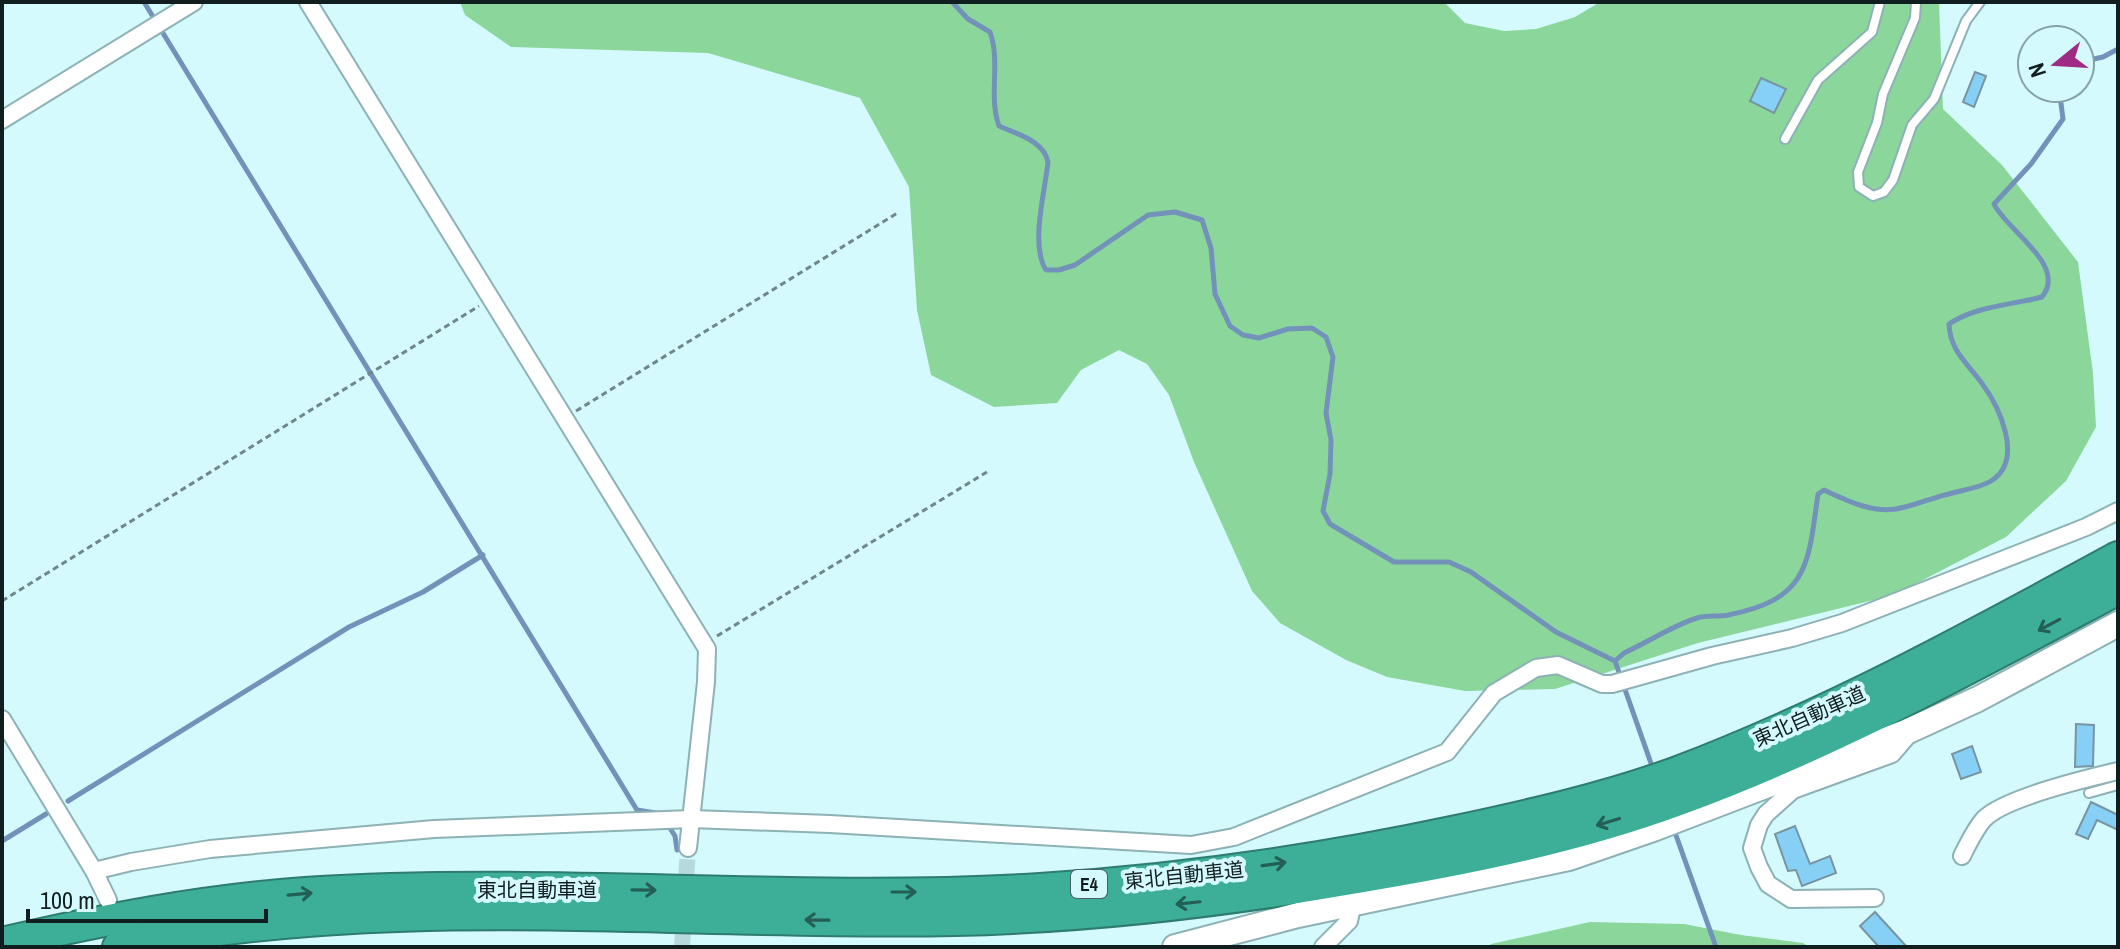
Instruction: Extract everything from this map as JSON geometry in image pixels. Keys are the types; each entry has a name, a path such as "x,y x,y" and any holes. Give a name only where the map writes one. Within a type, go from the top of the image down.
{"highway":[{"name":"東北自動車道","path":"2,943 129,917 302,894 487,888 854,892 1039,889 1279,864 1392,844 1586,800 1669,775 1718,756 1884,682 2118,557"},
{"name":"東北自動車道","path":"118,947 303,922 489,913 856,920 1000,918 1203,902 1395,872 1496,852 1596,826 1715,786 1821,742 2118,589"}],"street":[{"path":"2,120 194,2"},
{"path":"308,2 705,644 706,682 688,848"},
{"path":"94,871 210,849 434,829 691,819 1191,845 1234,837 1447,752 1494,693 1536,668 1558,665 1602,684 1612,684 1792,638 1885,606 2086,527 2118,511"},
{"path":"1175,947 1353,903 1569,858 1913,729 1978,699 2118,624"},
{"path":"2,719 94,871 108,900"},
{"path":"1875,898 1791,899 1768,884 1752,848 1766,814 1793,790 1892,754 1913,729"},
{"path":"1962,856 1985,818 2002,807 2069,783 2118,771"},
{"path":"1323,947 1349,921 1353,903"}],"lane":[{"path":"1785,139 1818,80 1872,32 1880,2"},
{"path":"1916,2 1915,18 1883,94 1877,123 1858,172 1859,187 1873,196 1884,192 1893,180 1912,125 1934,99 1966,21 1980,2"},
{"path":"2089,793 2118,785"}],"path":[{"path":"566,417 899,212"},
{"path":"2,601 492,298"},
{"path":"705,644 987,472"}],"green space":[{"path":"460,2 1444,2 1465,23 1504,31 1536,29 1575,17 1600,2 1939,2 1943,109 2002,165 2078,262 2093,373 2096,427 2066,481 2006,537 1894,595 1698,643 1555,689 1465,691 1387,677 1346,660 1280,623 1252,591 1194,462 1169,395 1147,364 1119,350 1081,370 1057,403 994,407 931,375 917,310 909,187 860,98 708,53 511,47 465,15"},
{"path":"1590,922 1684,924 1803,943 1809,947 1488,947"}],"building":[{"path":"1975,72 1986,76 1974,107 1963,102"},
{"path":"1761,78 1786,89 1774,113 1750,101"},
{"path":"2076,724 2094,725 2093,766 2075,767"},
{"path":"1972,746 1981,772 1961,779 1952,754"},
{"path":"2091,802 2118,815 2118,830 2097,820 2088,839 2076,834"},
{"path":"1795,826 1810,864 1830,856 1836,873 1802,886 1796,870 1788,871 1775,834"},
{"path":"1875,912 1907,947 1879,947 1860,926"}],"waterway":[{"path":"144,2 637,810 656,813"},
{"path":"952,2 968,19 990,32 994,55 994,103 999,126 1035,143 1048,162 1039,233 1041,259 1046,270 1075,265 1148,215 1175,212 1202,220 1211,248 1215,294 1230,326 1243,335 1259,338 1288,329 1312,328 1326,337 1333,357 1326,413 1331,440 1330,474 1323,511 1330,524 1394,562 1449,562 1471,572 1556,632 1615,661 1653,769"},
{"path":"2096,59 2118,49"},
{"path":"1615,661 1624,653 1689,621 1755,608 1789,588 1800,575 1806,559 1818,494 1824,490 1868,507 1887,510 1982,485 2001,472 2008,447 2001,418 1988,392 1956,349 1949,324 1982,310 2042,297 2048,285 2041,260 1994,204 2031,164 2063,119 2061,104"},
{"path":"68,801 349,627 423,592 483,555"},
{"path":"2,841 46,814"},
{"path":"666,822 675,836 677,850"},
{"path":"1673,827 1716,947"}],"tunnel":[{"path":"682,947 688,848"}]}
